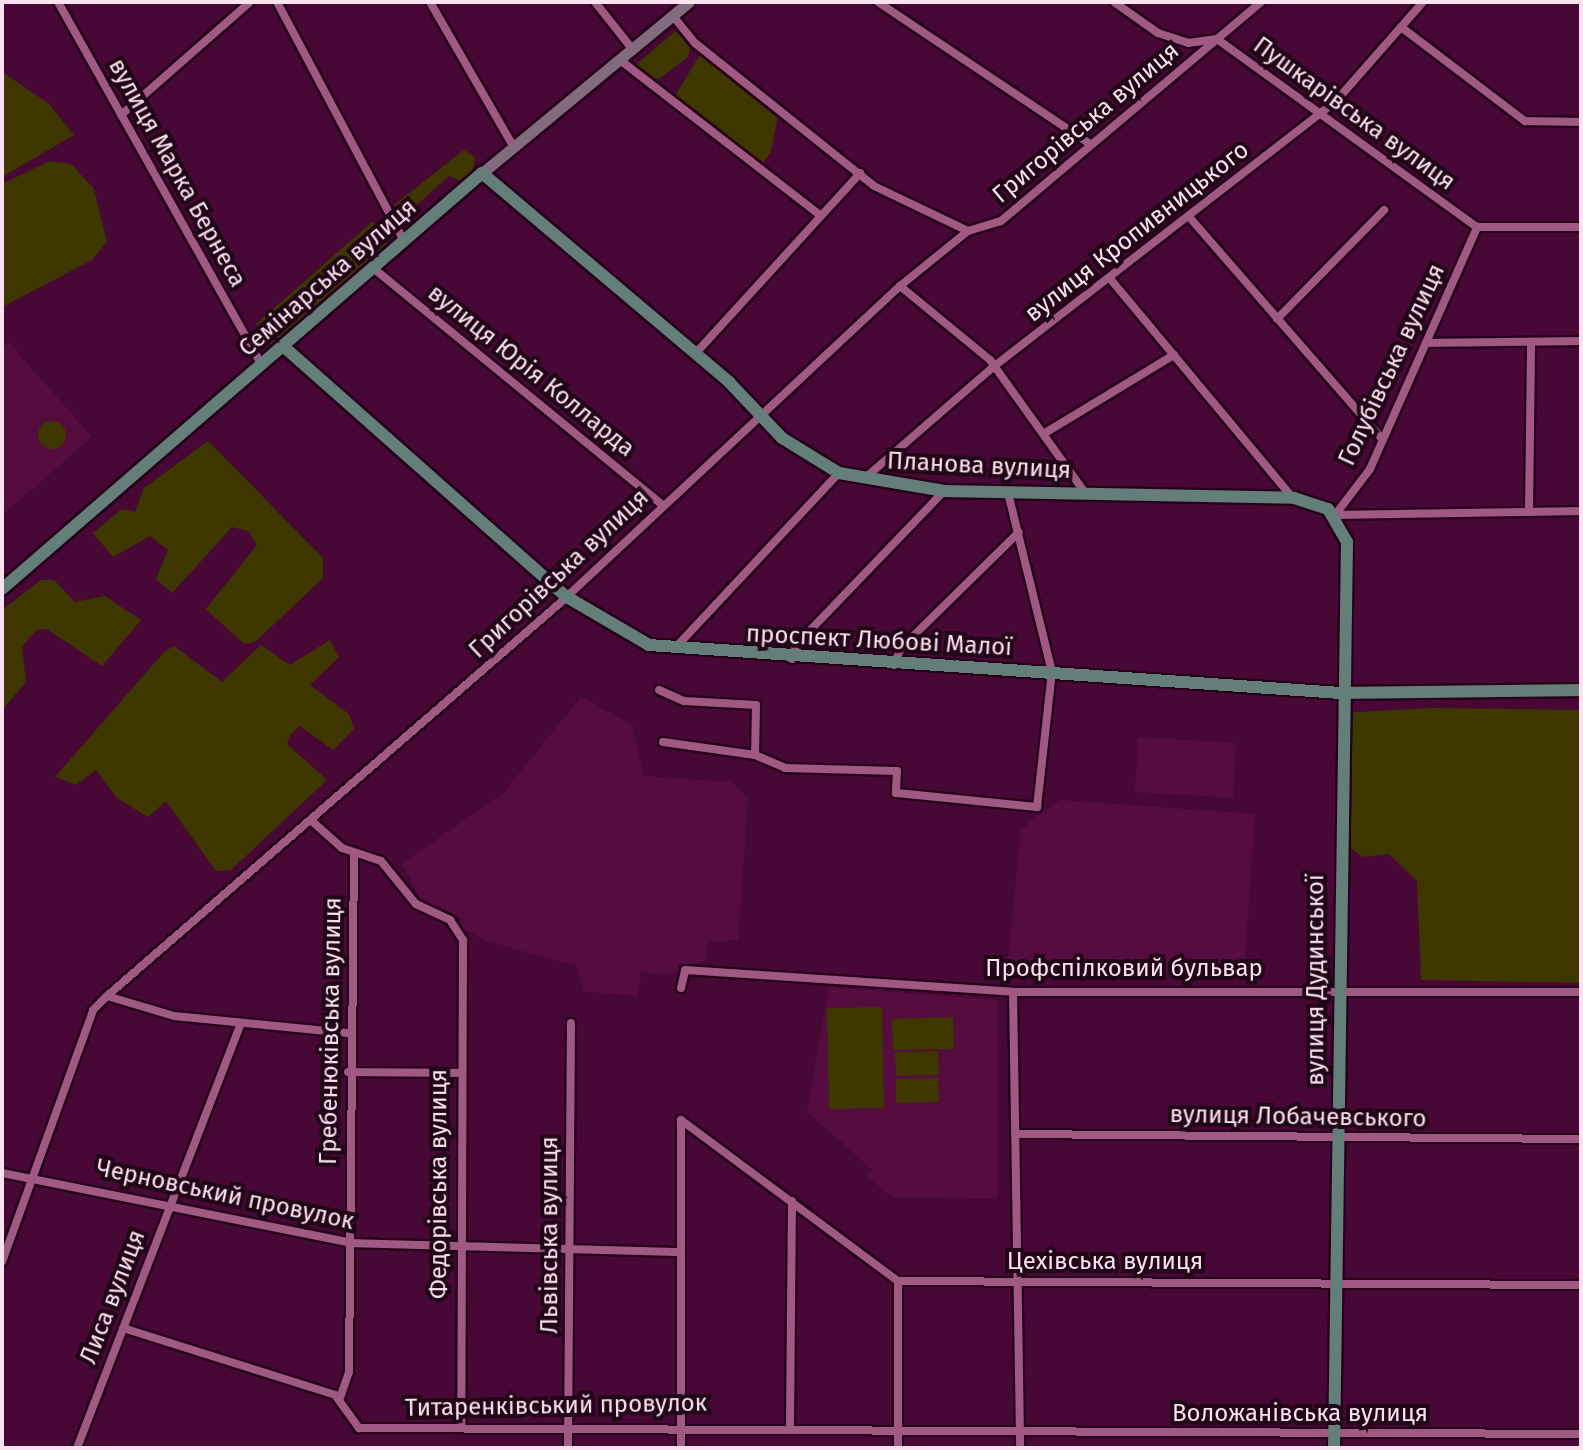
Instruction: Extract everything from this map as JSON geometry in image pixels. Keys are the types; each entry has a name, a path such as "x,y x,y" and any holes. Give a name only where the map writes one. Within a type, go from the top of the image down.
{"main road":[{"name":"Семінарська вулиця","path":"4,592 482,173"},
{"name":"Планова вулиця","path":"482,173 695,354 782,438 839,473 863,480 944,491 1294,498 1335,515"},
{"name":"проспект Любові Малої","path":"283,346 567,597 626,636 674,650 893,667 1052,672 1341,693 1581,690"},
{"name":"вулиця Дудинської","path":"1334,1441 1333,1284 1338,1137 1341,693 1347,542 1335,515"}],"street":[{"name":"вулиця Марка Бернеса","path":"58,2 262,365"},
{"path":"121,115 250,2"},
{"path":"277,2 404,241"},
{"path":"430,2 513,146"},
{"path":"595,2 633,50"},
{"name":"Семінарська вулиця","path":"482,173 689,2"},
{"path":"878,2 1090,144"},
{"name":"Пушкарівська вулиця","path":"1114,2 1158,33 1188,43 1217,39 1317,117 1477,227"},
{"name":"Григорівська вулиця","path":"2,1262 93,1010 263,854 313,822 567,597 900,286 968,231 1001,221 1261,2"},
{"name":"вулиця Кропивницького","path":"863,480 992,368 1112,281 1317,117 1423,2"},
{"path":"673,16 695,43 860,173 968,231"},
{"path":"1401,27 1525,121 1581,122"},
{"path":"620,60 821,216"},
{"path":"695,354 860,173"},
{"path":"1277,319 1384,210"},
{"path":"1191,219 1382,439"},
{"path":"1477,227 1581,227"},
{"name":"Голубівська вулиця","path":"1335,515 1382,439 1477,227"},
{"name":"вулиця Юрія Колларда","path":"373,268 663,505"},
{"path":"1112,281 1294,498"},
{"path":"900,286 953,325 992,368 1045,433 1086,494"},
{"path":"1426,343 1581,341"},
{"path":"1529,512 1531,342"},
{"path":"1045,433 1174,355"},
{"path":"674,650 839,473"},
{"path":"792,659 796,645 944,491"},
{"path":"663,742 755,755 785,768 897,771 896,793 1037,807 1052,672 1008,493"},
{"name":"Планова вулиця","path":"1335,515 1581,511"},
{"path":"893,667 901,648 1019,532"},
{"path":"659,690 684,701 756,705 755,755"},
{"path":"313,822 354,855"},
{"name":"Федорівська вулиця","path":"354,855 381,861 416,904 450,920 463,940 459,1073 461,1427"},
{"name":"Гребенюківська вулиця","path":"340,1398 349,1372 351,1243 347,1033 354,855"},
{"name":"Профспілковий бульвар","path":"681,988 685,970 1013,992 1340,987 1581,992"},
{"path":"1013,992 1020,1448"},
{"path":"107,996 240,1026 347,1033"},
{"name":"Львівська вулиця","path":"568,1448 571,1023"},
{"name":"Лиса вулиця","path":"77,1448 240,1026"},
{"path":"348,1072 459,1073"},
{"path":"681,1448 681,1120 898,1281 898,1448"},
{"name":"вулиця Лобачевського","path":"1015,1134 1581,1139"},
{"name":"Черновський провулок","path":"2,1173 171,1204 351,1243 681,1252"},
{"path":"790,1426 792,1201"},
{"name":"Цехівська вулиця","path":"898,1281 1581,1285"},
{"path":"123,1328 340,1398"},
{"name":"Титаренківський провулок","path":"340,1398 359,1428 681,1424 1019,1434"},
{"name":"Воложанівська вулиця","path":"1019,1434 1334,1441 1581,1434"}],"shaded area":[{"path":"675,31 691,44 688,57 659,79 646,76 636,65"},
{"path":"701,53 778,115 771,152 761,165 675,96"},
{"path":"2,72 49,104 74,135 2,177"},
{"path":"464,150 475,157 473,169 462,181 449,176 401,219 394,205"},
{"path":"50,161 71,164 94,189 107,242 92,260 2,307 2,184"},
{"path":"372,222 389,236 386,246 272,347 256,324"},
{"path":"9,343 92,437 2,515 2,349"},
{"path":"52,421 62,425 66,435 62,445 52,449 42,445 38,435 42,425"},
{"path":"208,441 323,558 323,578 255,642 244,644 206,609 257,545 248,531 232,527 172,593 156,579 168,550 150,536 113,557 93,533 122,509 135,512 144,488"},
{"path":"41,580 54,580 75,602 105,596 141,620 102,666 47,629 36,630 22,647 26,682 2,710 2,610"},
{"path":"330,640 339,657 310,685 349,714 354,729 333,750 300,726 290,735 287,744 327,780 231,870 216,871 166,801 148,817 117,798 96,770 76,785 55,777 165,651 174,646 222,682 261,645 290,665"},
{"path":"581,697 632,725 644,776 731,782 748,798 738,940 708,942 706,960 667,975 641,972 637,996 583,991 577,966 483,940 463,928 462,918 425,908 402,863 501,796"},
{"path":"1431,708 1581,710 1581,983 1421,980 1417,881 1389,854 1363,857 1338,838 1341,713"},
{"path":"1138,737 1236,743 1233,798 1135,792"},
{"path":"1060,800 1255,814 1244,972 1007,968 1021,829"},
{"path":"829,987 997,1000 997,1199 892,1197 866,1175 872,1169 807,1112"},
{"path":"882,1007 884,1108 829,1109 827,1008"},
{"path":"953,1017 954,1049 893,1050 892,1019"},
{"path":"938,1051 939,1075 896,1076 895,1052"},
{"path":"938,1078 939,1102 896,1103 896,1079"}]}
